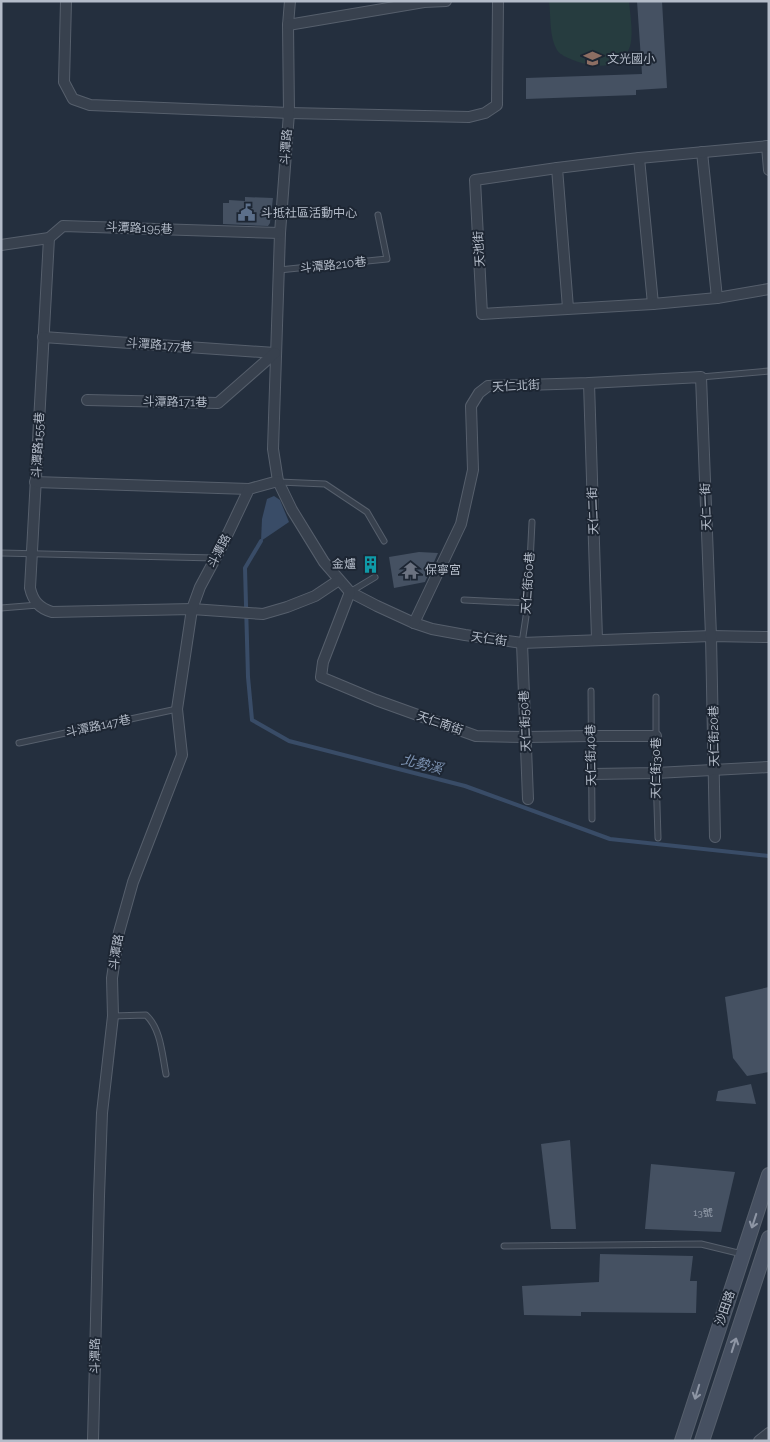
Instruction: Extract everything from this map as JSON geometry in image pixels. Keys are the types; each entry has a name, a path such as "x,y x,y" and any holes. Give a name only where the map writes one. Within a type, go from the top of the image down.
{"street":[{"path":"66,1 64,82 74,99 90,105 289,113"},
{"name":"斗潭路","path":"278,482 273,449 280,232 289,113 288,25 290,1"},
{"path":"288,25 424,2 446,1"},
{"name":"斗潭路","path":"289,113 469,117 486,113 497,105 498,1"},
{"name":"天池街","path":"769,170 768,146 639,158 475,180 482,314 653,304 717,298 769,289"},
{"path":"702,152 717,298"},
{"path":"639,158 653,304"},
{"path":"557,168 568,308"},
{"name":"斗潭路195巷","path":"1,245 49,238 62,226 280,232"},
{"name":"斗潭路155巷","path":"38,605 32,597 30,588 49,238"},
{"name":"斗潭路177巷","path":"43,337 276,353"},
{"name":"斗潭路171巷","path":"87,400 218,402 276,353"},
{"name":"天仁北街","path":"414,623 461,524 473,470 471,406 479,394 488,386 701,377"},
{"name":"天仁一街","path":"701,377 711,636"},
{"name":"天仁二街","path":"590,383 598,640"},
{"path":"36,482 249,489 278,482"},
{"name":"天仁街","path":"278,482 304,531 324,562 350,592 376,606 432,629 522,643 711,636 769,637"},
{"name":"斗潭路","path":"93,1441 102,1113 112,1016 112,978 119,932 133,882 182,755 177,709 192,609 200,587 249,489"},
{"path":"38,605 52,612 192,609 263,614 315,596 339,580"},
{"name":"天仁南街","path":"350,592 323,662 321,676 376,700 476,736 656,736"},
{"name":"天仁街20巷","path":"711,636 715,836"},
{"name":"天仁街50巷","path":"522,643 528,799"},
{"path":"592,774 656,774 769,767"},
{"name":"沙田路","path":"682,1441 769,1175"},
{"name":"沙田路","path":"702,1441 769,1238"},
{"path":"707,1362 727,1366"},
{"path":"758,1441 769,1433"}],"lane":[{"name":"斗潭路210巷","path":"280,270 387,259 378,215"},
{"name":"天仁北街","path":"701,377 769,371"},
{"path":"278,482 325,484 367,512 384,541"},
{"name":"天仁街60巷","path":"522,643 528,603 532,522"},
{"path":"1,553 216,558"},
{"path":"350,592 375,577"},
{"path":"464,600 528,603"},
{"path":"1,608 38,605"},
{"name":"天仁街40巷","path":"591,692 592,818"},
{"name":"天仁街30巷","path":"656,697 658,838"},
{"name":"斗潭路147巷","path":"19,743 177,709"},
{"path":"112,1016 146,1015 152,1021 158,1033 166,1074"},
{"path":"504,1246 701,1244 744,1254"}],"green space":[{"path":"549,1 629,1 632,34 628,51 617,62 603,66 580,62 562,55 554,45"}],"water":[{"path":"274,496 280,500 289,522 261,541 262,519 267,499"}],"building":[{"path":"637,1 662,1 667,88 636,90 636,95 526,99 526,78 642,74"},
{"name":"斗抵社區活動中心","path":"245,197 273,198 268,226 223,224 223,203 229,203 229,200 245,201"},
{"name":"保寧宮","path":"419,552 438,553 425,582 394,588 389,557"},
{"path":"769,987 769,1072 747,1076 733,1058 725,997"},
{"path":"751,1084 756,1104 716,1101 718,1091"},
{"path":"570,1140 576,1229 551,1229 541,1144"},
{"path":"651,1164 735,1172 721,1232 645,1229"},
{"path":"600,1254 693,1256 690,1281 697,1281 696,1313 581,1312 581,1316 524,1315 522,1286 599,1282"}],"waterway":[{"name":"北勢溪","path":"261,541 245,568 248,677 252,720 289,741 465,786 610,839 769,856"}],"place":[{"name":"文光國小","path":"593,59"},
{"name":"斗抵社區活動中心","path":"247,213"},
{"name":"金爐","path":"370,564"},
{"name":"保寧宮","path":"411,570"}]}
